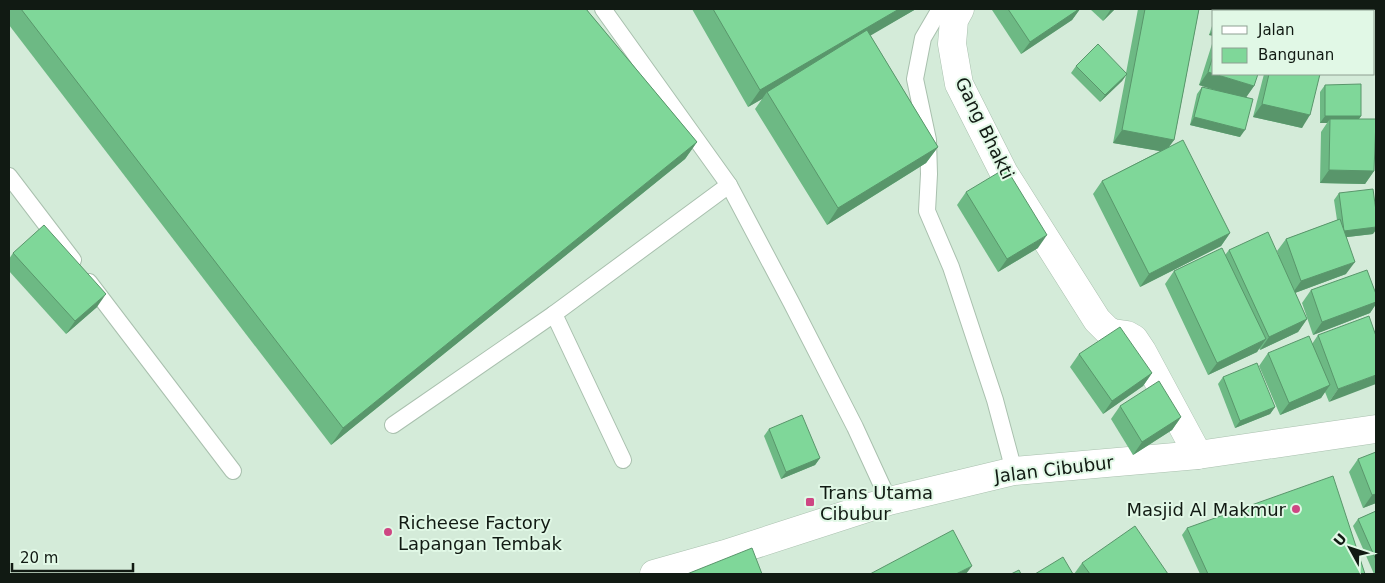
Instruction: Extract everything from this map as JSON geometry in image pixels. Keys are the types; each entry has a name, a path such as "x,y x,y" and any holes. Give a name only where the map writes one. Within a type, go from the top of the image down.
{"street":[{"name":"Gang Bhakti","path":"960,9 954,20 952,44 959,84 1004,173 1097,320 1107,330 1127,335 1134,339 1198,455"},
{"name":"Jalan Cibubur","path":"654,574 724,554 889,501 1014,471 1198,455 1376,430"}],"lane":[{"path":"603,9 729,185 855,427 889,501"},
{"path":"940,9 923,38 916,79 928,140 930,174 928,211 954,276 994,400 1014,471"},
{"path":"9,176 233,471"},
{"path":"393,425 554,314 729,185"},
{"path":"554,314 623,460"}],"building":[{"path":"21,9 586,9 697,142 343,428"},
{"path":"713,9 899,9 760,90"},
{"path":"1008,9 1079,9 1030,42"},
{"path":"1145,9 1199,9 1174,140 1122,130"},
{"path":"1220,9 1264,9 1264,10"},
{"path":"1275,9 1314,9 1314,10"},
{"path":"867,30 938,147 838,208 767,92"},
{"path":"1098,44 1127,74 1105,95 1076,66"},
{"path":"1212,59 1212,73 1208,72"},
{"path":"1218,75 1258,75 1254,86"},
{"path":"1269,75 1320,75 1310,115 1262,104"},
{"path":"1361,84 1361,116 1325,116 1325,85"},
{"path":"1202,87 1253,99 1245,130 1194,117"},
{"path":"1330,119 1376,119 1374,171 1329,170"},
{"path":"1183,140 1230,233 1149,274 1102,181"},
{"path":"1006,168 1047,235 1007,259 966,192"},
{"path":"1373,189 1376,227 1344,231 1339,193"},
{"path":"1340,219 1355,262 1301,281 1286,239"},
{"path":"44,225 106,294 75,321 13,253"},
{"path":"1268,232 1307,319 1269,337 1229,250"},
{"path":"1222,248 1266,339 1217,363 1174,271"},
{"path":"1367,270 1376,294 1376,302 1322,322 1311,290"},
{"path":"1369,316 1376,336 1376,375 1338,389 1318,335"},
{"path":"1120,327 1152,373 1112,401 1079,354"},
{"path":"1309,336 1330,385 1289,403 1268,353"},
{"path":"1257,363 1275,407 1240,421 1223,377"},
{"path":"1159,381 1181,417 1142,442 1120,406"},
{"path":"802,415 820,458 786,472 769,429"},
{"path":"1376,452 1376,494 1372,495 1358,459"},
{"name":"Masjid Al Makmur","path":"1333,476 1365,574 1208,574 1187,528"},
{"path":"1376,511 1376,560 1358,519"},
{"path":"1135,526 1168,574 1090,574 1082,563"},
{"path":"953,530 972,566 956,574 870,574"},
{"path":"752,548 762,574 687,574"},
{"path":"1063,557 1073,574 1035,574"},
{"path":"1019,570 1021,574 1011,574"}],"place":[{"name":"Trans Utama Cibubur","path":"810,502"},
{"name":"Masjid Al Makmur","path":"1296,509"},
{"name":"Richeese Factory Lapangan Tembak","path":"388,532"}]}
